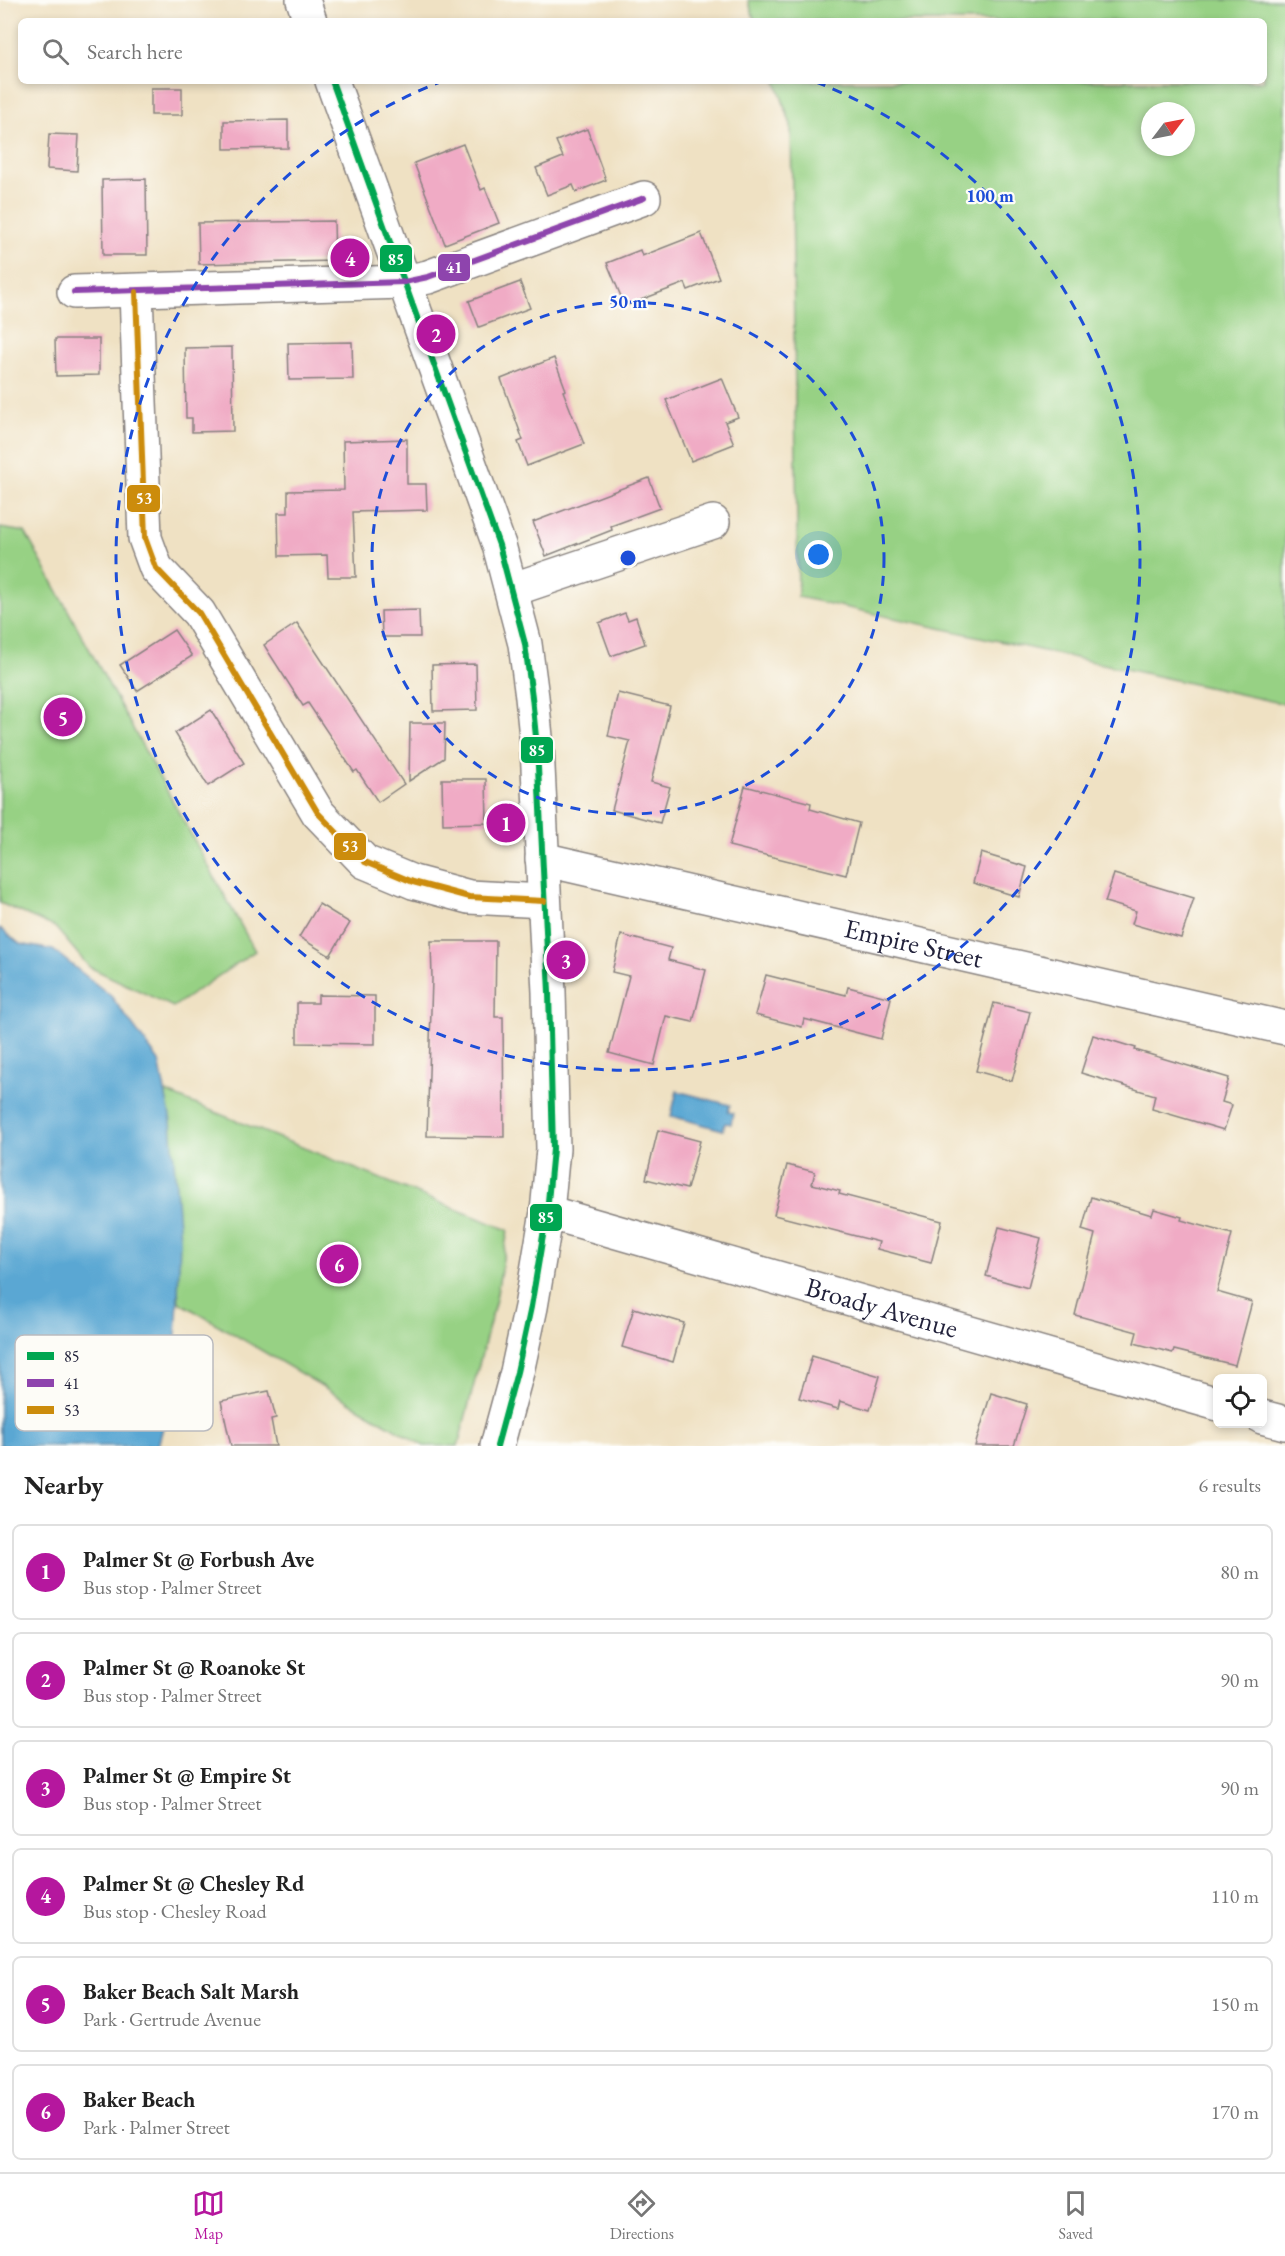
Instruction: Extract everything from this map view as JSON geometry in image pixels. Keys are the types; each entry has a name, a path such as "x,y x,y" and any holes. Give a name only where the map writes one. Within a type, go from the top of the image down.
{"street":[{"path":"303,0 309,18"},
{"path":"333,84 499,545 525,644 532,697 549,992 553,1149 547,1212 531,1307 497,1446"},
{"path":"74,292 136,292 404,282 428,277 644,198"},
{"path":"136,292 145,538 156,568 199,613 318,813 365,862 413,882 469,897 544,901"},
{"path":"511,590 713,522"},
{"name":"Empire Street","path":"542,859 1285,1028"},
{"name":"Broady Avenue","path":"547,1212 1213,1403"},
{"path":"1267,1418 1285,1423"}],"green space":[{"path":"748,0 1285,0 1285,704 798,597 791,125 777,84 1267,84 1267,18 754,18"},
{"path":"0,528 25,532 255,951 173,1007 89,967 55,927 0,903"},
{"path":"165,1092 508,1230 496,1299 458,1446 424,1446 179,1302"}],"water":[{"path":"0,928 20,944 53,950 111,996 159,1061 171,1121 180,1240 176,1335 15,1335 15,1431 162,1431 158,1446 0,1446"},
{"path":"677,1091 730,1105 728,1112 733,1113 731,1124 725,1123 723,1130 671,1116"}],"building":[{"path":"151,88 182,88 182,115 151,115"},
{"path":"288,120 288,148 224,149 224,121"},
{"path":"587,129 606,180 576,192 573,185 547,195 536,168 563,157 556,141"},
{"path":"49,134 79,135 77,171 47,169"},
{"path":"463,144 481,190 485,188 499,223 445,244 414,163"},
{"path":"146,179 147,255 103,255 102,180"},
{"path":"334,221 335,261 199,264 198,223"},
{"path":"701,233 719,278 688,290 685,283 625,306 607,263 640,250 642,256"},
{"path":"520,282 530,308 479,327 469,301"},
{"path":"55,339 99,339 99,375 56,376"},
{"path":"352,342 353,379 289,380 288,343"},
{"path":"232,347 233,431 192,432 192,418 186,418 185,348"},
{"path":"554,358 566,390 563,391 584,444 527,466 518,442 523,440 501,379"},
{"path":"722,378 738,417 725,422 734,444 691,461 666,400"},
{"path":"407,439 407,484 426,484 427,510 353,512 356,577 328,577 327,555 279,556 278,513 288,513 288,491 344,490 343,441"},
{"path":"649,478 660,508 611,526 612,530 546,556 533,522"},
{"path":"419,610 420,637 382,637 381,611"},
{"path":"625,613 628,620 636,617 645,644 611,656 599,623"},
{"path":"297,623 404,784 378,802 357,770 354,772 308,703 303,706 264,645"},
{"path":"174,630 192,656 137,691 120,665"},
{"path":"476,664 477,710 433,711 432,665"},
{"path":"618,693 670,706 651,782 670,787 660,823 612,810 630,741 608,736"},
{"path":"211,710 244,763 208,786 175,733"},
{"path":"410,723 445,723 444,758 409,781"},
{"path":"442,779 486,779 487,823 443,824"},
{"path":"745,786 811,803 810,809 859,823 846,875 729,846"},
{"path":"981,853 1027,867 1019,897 973,883"},
{"path":"1114,874 1194,898 1181,938 1132,924 1136,911 1105,902"},
{"path":"319,904 350,923 330,956 299,937"},
{"path":"621,935 671,948 668,960 706,970 693,1022 666,1016 654,1065 609,1053 629,976 612,972"},
{"path":"431,941 496,941 495,1017 503,1017 504,1137 427,1136"},
{"path":"766,975 846,995 848,987 891,998 881,1039 804,1019 802,1027 755,1015"},
{"path":"318,995 375,996 375,1044 297,1043 297,1003 318,1003"},
{"path":"994,1003 1030,1012 1012,1081 976,1071"},
{"path":"1093,1035 1229,1078 1222,1102 1232,1105 1224,1130 1152,1109 1155,1095 1081,1073"},
{"path":"658,1130 700,1141 687,1189 646,1179"},
{"path":"787,1165 815,1172 812,1184 840,1191 839,1194 942,1221 931,1263 877,1249 879,1242 774,1215"},
{"path":"1091,1197 1152,1215 1154,1209 1182,1217 1181,1220 1232,1234 1217,1292 1252,1302 1235,1365 1134,1343 1137,1332 1075,1315 1095,1234 1082,1230"},
{"path":"999,1227 1041,1238 1028,1288 986,1276"},
{"path":"634,1308 684,1323 673,1362 622,1347"},
{"path":"812,1356 880,1376 870,1410 840,1401 838,1409 799,1398"},
{"path":"269,1391 276,1418 271,1419 276,1446 231,1446 221,1401"},
{"path":"991,1393 1027,1404 1014,1446 975,1446"}],"transit line":[{"name":"85","path":"333,84 499,545 525,644 532,697 537,747 549,992 553,1149 547,1212 531,1307 517,1372 497,1446"},
{"name":"41","path":"74,292 404,282 428,277 644,198"},
{"name":"53","path":"136,292 145,538 156,568 199,613 318,813 365,862 413,882 469,897 544,901"}],"place":[{"name":"Palmer St @ Chesley Rd","path":"350,258"},
{"name":"Palmer St @ Roanoke St","path":"436,334"},
{"name":"Baker Beach Salt Marsh","path":"63,717"},
{"name":"Palmer St @ Forbush Ave","path":"506,823"},
{"name":"Palmer St @ Empire St","path":"566,960"},
{"name":"Baker Beach","path":"339,1264"}]}
